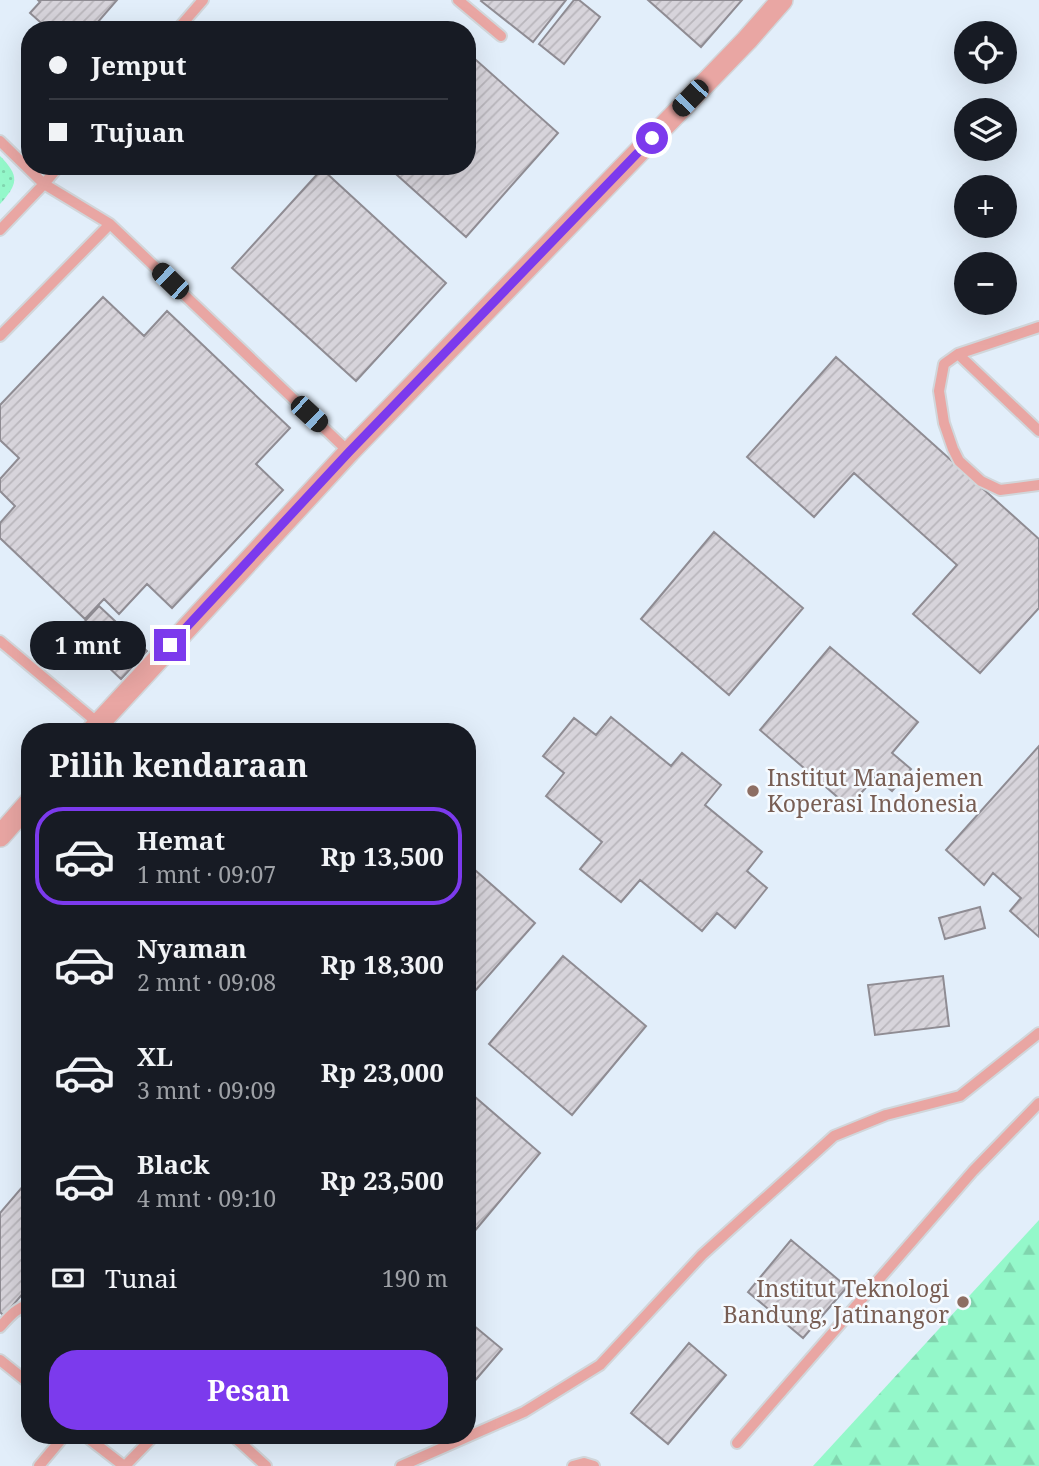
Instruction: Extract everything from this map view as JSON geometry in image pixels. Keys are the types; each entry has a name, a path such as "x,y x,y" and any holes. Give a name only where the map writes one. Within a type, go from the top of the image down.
{"street":[{"path":"99,723 349,452 747,40 782,0"},
{"path":"0,836 21,812"}],"lane":[{"path":"185,21 203,0"},
{"path":"458,0 500,36"},
{"path":"0,141 21,162"},
{"path":"35,175 44,184 110,224 349,452"},
{"path":"0,230 52,175"},
{"path":"0,336 110,224"},
{"path":"1039,327 958,354 944,364 939,391 944,423 959,461 981,481 1000,490 1039,485"},
{"path":"958,354 1039,431"},
{"path":"0,641 91,723"},
{"path":"476,1433 524,1412 600,1365 702,1255 834,1136 886,1115 960,1096 1039,1033"},
{"path":"737,1443 973,1171 1039,1103"},
{"path":"0,1327 21,1307"},
{"path":"0,1360 21,1377"},
{"path":"39,1466 57,1444"},
{"path":"96,1444 124,1466 146,1444"},
{"path":"242,1444 265,1466"},
{"path":"401,1466 451,1444"},
{"path":"573,1466 584,1463 594,1466"}],"shaded area":[{"name":"Institut Manajemen Koperasi Indonesia","path":"0,0 1039,0 1039,1466 0,1466"}],"green space":[{"path":"0,156 11,169 14,180 0,204"},
{"path":"1039,1220 1039,1466 813,1466"}],"building":[{"path":"38,0 117,0 99,21 39,21 30,13 40,2"},
{"path":"482,0 566,0 533,42"},
{"path":"574,0 579,0 600,17 564,64 539,44"},
{"path":"648,0 742,0 701,47"},
{"path":"476,60 558,133 466,237 397,175 476,175"},
{"path":"317,175 329,175 446,283 356,381 232,268"},
{"path":"103,297 144,336 167,311 290,428 256,464 283,490 172,608 147,584 119,614 104,599 85,619 0,538 0,523 15,506 0,491 0,479 19,458 0,440 0,405"},
{"path":"836,357 1039,539 1039,608 980,673 913,614 957,565 854,473 814,517 747,457"},
{"path":"714,532 803,608 729,695 641,619"},
{"path":"99,606 147,651 121,679 73,634"},
{"path":"830,647 918,722 892,753 911,769 892,791 875,777 849,807 760,730"},
{"path":"611,717 671,766 682,753 721,785 705,805 762,852 747,871 767,888 735,928 717,913 702,931 640,880 621,902 580,869 602,842 546,796 564,773 543,756 574,718 596,735"},
{"path":"1039,746 1039,937 1010,911 1021,898 993,873 984,885 946,850"},
{"path":"476,871 535,923 476,990"},
{"path":"980,907 985,928 945,939 939,918"},
{"path":"563,956 646,1026 572,1115 489,1044"},
{"path":"943,976 949,1026 875,1035 868,985"},
{"path":"476,1098 540,1153 476,1229"},
{"path":"21,1188 21,1296 4,1316 0,1312 0,1213"},
{"path":"791,1240 847,1287 803,1338 748,1292"},
{"path":"476,1327 502,1349 476,1379"},
{"path":"689,1343 726,1375 668,1444 631,1413"}],"place":[{"name":"Institut Manajemen Koperasi Indonesia","path":"753,791"},
{"name":"Institut Teknologi Bandung, Jatinangor","path":"963,1302"}],"route":[{"path":"170,645 349,452 652,138"}]}
